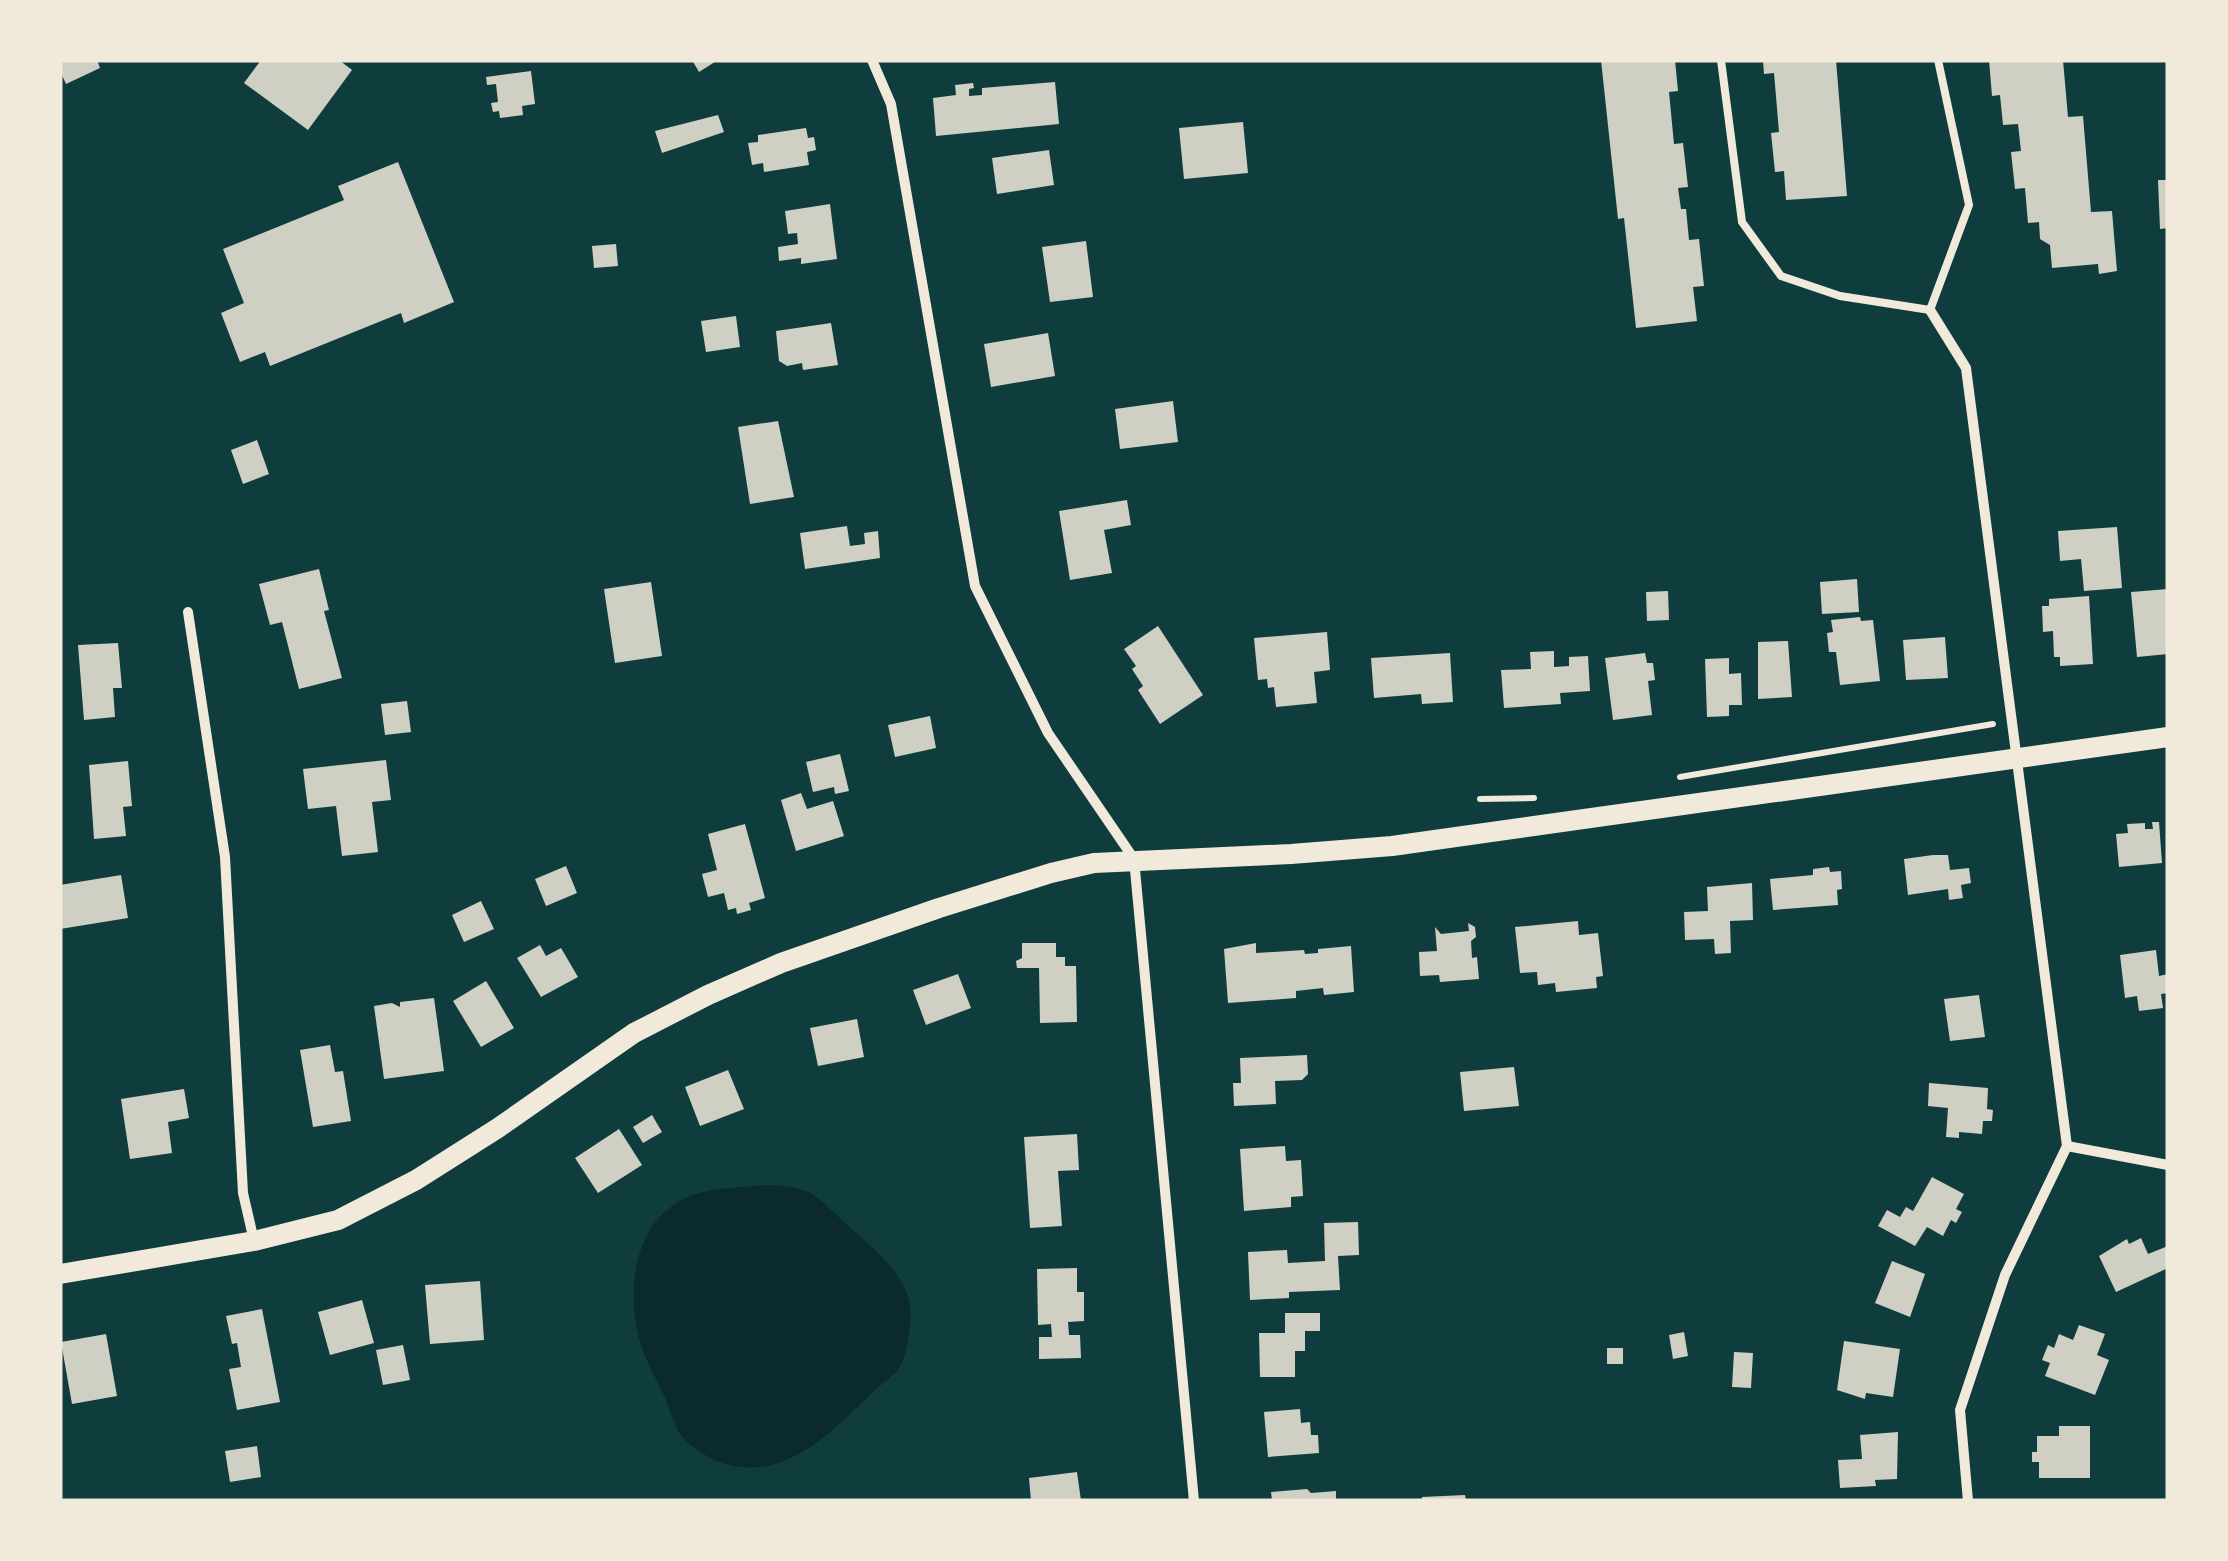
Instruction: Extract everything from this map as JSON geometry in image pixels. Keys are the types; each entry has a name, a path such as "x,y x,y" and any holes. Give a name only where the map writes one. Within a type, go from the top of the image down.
{"main road":[{"path":"60,1274 254,1241 338,1220 416,1180 634,1033 767,970 939,908 1051,873 1134,859 1291,854 1410,844 2168,737"}],"street":[{"path":"872,60 891,104 974,586 1048,732 1134,859 1194,1501"},
{"path":"1930,310 1966,368 2067,1146 2004,1276 1960,1410 1968,1501"},
{"path":"188,612 225,856 243,1193 254,1241"},
{"path":"2067,1146 2168,1165"}],"lane":[{"path":"1722,60 1742,222 1781,276 1840,296 1930,310 1969,205 1938,60"}],"path":[{"path":"1674,778 2014,720"},
{"path":"1480,798 1542,798"}],"water":[{"path":"768,1185 797,1188 815,1196 878,1253 907,1293 910,1327 899,1368 830,1432 779,1463 740,1467 704,1454 679,1433 641,1345 634,1289 640,1251 658,1218 672,1206 706,1192"}],"building":[{"path":"60,60 97,60 100,68 66,84"},
{"path":"261,60 339,60 352,70 308,130 244,83"},
{"path":"692,60 718,60 699,72"},
{"path":"1601,60 1675,60 1678,91 1669,92 1674,144 1683,143 1688,187 1678,188 1681,209 1686,209 1689,240 1699,239 1704,286 1693,287 1697,321 1636,328 1624,218 1618,219"},
{"path":"1763,60 1836,60 1847,196 1786,200 1784,171 1775,172 1771,133 1779,132 1774,73 1764,74"},
{"path":"1989,60 2063,60 2068,117 2083,116 2091,212 2112,211 2117,271 2099,274 2098,264 2052,268 2050,245 2040,239 2039,222 2028,223 2025,188 2015,189 2011,152 2021,151 2018,124 2003,125 2000,95 1992,96"},
{"path":"531,71 535,104 522,106 523,115 500,118 491,103 498,102 496,84 487,85 486,77"},
{"path":"1055,82 1059,124 936,136 933,98 956,95 955,85 973,83 969,96 982,95 982,88"},
{"path":"718,115 724,132 662,153 655,131"},
{"path":"1243,122 1248,173 1184,179 1179,128"},
{"path":"806,128 808,138 814,137 816,150 807,152 809,165 764,172 763,163 752,165 748,143 758,142 758,135"},
{"path":"1049,150 1054,185 997,194 992,158"},
{"path":"398,162 454,302 404,323 401,313 270,366 265,352 240,362 221,313 244,303 223,249 344,200 338,186"},
{"path":"2158,180 2168,180 2168,228 2160,229"},
{"path":"830,204 837,259 801,264 801,258 779,261 778,247 798,244 797,233 788,234 785,211"},
{"path":"1086,241 1093,297 1050,302 1042,247"},
{"path":"616,244 618,266 594,268 592,246"},
{"path":"736,316 740,347 706,352 701,321"},
{"path":"831,323 838,365 803,370 802,363 787,366 779,361 776,331"},
{"path":"1048,333 1055,376 991,387 984,344"},
{"path":"1173,401 1178,442 1120,449 1115,409"},
{"path":"778,421 794,497 750,504 738,427"},
{"path":"257,440 269,474 243,484 231,450"},
{"path":"1127,500 1131,525 1104,530 1112,573 1070,580 1059,511"},
{"path":"847,526 850,546 865,544 864,533 878,531 880,558 805,569 800,533"},
{"path":"2117,527 2122,588 2084,591 2081,559 2060,561 2058,531"},
{"path":"319,569 329,610 324,611 342,678 299,689 282,622 270,625 259,584"},
{"path":"1857,579 1859,612 1822,614 1820,582"},
{"path":"651,582 662,656 615,663 604,589"},
{"path":"2168,589 2168,654 2137,657 2131,592"},
{"path":"1668,591 1669,620 1647,621 1646,592"},
{"path":"2089,596 2093,664 2060,666 2060,657 2054,657 2053,631 2043,632 2042,606 2049,606 2049,599"},
{"path":"1860,617 1861,621 1873,620 1880,681 1840,685 1836,652 1829,652 1827,633 1833,632 1831,620"},
{"path":"1158,626 1203,695 1160,724 1138,690 1143,686 1124,649"},
{"path":"1327,632 1330,670 1314,672 1317,703 1276,707 1274,687 1268,688 1267,679 1258,680 1254,638"},
{"path":"1945,637 1948,678 1906,680 1903,640"},
{"path":"1788,641 1792,697 1758,699 1758,642"},
{"path":"118,643 122,688 113,688 115,717 84,720 78,645"},
{"path":"1554,651 1554,667 1569,666 1569,657 1588,656 1590,691 1560,693 1561,704 1504,708 1501,670 1531,669 1530,652"},
{"path":"1450,653 1453,702 1422,704 1421,694 1374,698 1371,658"},
{"path":"1645,653 1647,663 1653,663 1655,680 1648,681 1652,715 1613,720 1605,658"},
{"path":"1729,658 1729,674 1741,673 1742,705 1729,705 1729,716 1707,717 1705,659"},
{"path":"407,701 411,732 385,735 381,704"},
{"path":"930,716 936,748 895,757 888,725"},
{"path":"840,754 849,791 835,794 834,787 813,792 806,762"},
{"path":"386,760 391,800 372,802 378,852 342,856 336,806 308,809 303,769"},
{"path":"128,761 132,806 123,807 126,836 94,839 89,765"},
{"path":"801,793 807,809 833,801 844,836 796,851 781,800"},
{"path":"2152,822 2159,822 2162,863 2119,867 2116,834 2128,833 2127,824 2145,823 2145,829 2153,829"},
{"path":"745,824 765,898 749,903 751,910 737,914 736,908 728,910 724,893 708,897 702,874 717,870 708,834"},
{"path":"1948,855 1950,870 1969,868 1971,883 1961,885 1963,898 1949,900 1948,889 1908,895 1904,859"},
{"path":"566,866 577,893 546,906 535,879"},
{"path":"1829,867 1830,872 1841,871 1838,905 1773,910 1770,879 1813,875 1813,869"},
{"path":"121,875 128,918 60,929 60,885"},
{"path":"1752,883 1753,920 1730,921 1731,953 1715,954 1714,939 1685,940 1684,912 1708,911 1707,887"},
{"path":"481,901 494,929 464,942 452,915"},
{"path":"1578,921 1579,935 1598,933 1603,976 1596,977 1597,988 1556,992 1555,983 1538,985 1537,972 1520,973 1515,927"},
{"path":"1468,923 1475,927 1472,958 1477,957 1479,979 1440,982 1439,975 1420,976 1419,952 1437,951 1435,927 1441,934 1469,931"},
{"path":"1022,943 1056,943 1056,957 1065,957 1065,966 1076,966 1077,1022 1040,1023 1039,968 1017,968"},
{"path":"1256,943 1256,953 1304,950 1305,954 1351,946 1354,992 1324,995 1323,988 1296,991 1296,998 1228,1003 1224,949"},
{"path":"540,945 546,956 561,948 578,977 541,997 517,958"},
{"path":"2156,950 2159,976 2168,974 2168,993 2161,994 2163,1008 2139,1011 2137,996 2125,998 2120,955"},
{"path":"958,974 971,1008 926,1025 913,990"},
{"path":"486,981 514,1028 481,1047 453,1001"},
{"path":"1979,995 1985,1037 1950,1041 1944,999"},
{"path":"434,998 444,1071 384,1079 374,1006 392,1003 400,1007 400,1002"},
{"path":"857,1019 864,1057 818,1066 810,1028"},
{"path":"330,1045 335,1072 343,1071 351,1121 313,1127 300,1050"},
{"path":"1307,1055 1308,1074 1302,1080 1275,1081 1276,1104 1234,1106 1233,1083 1241,1083 1240,1058"},
{"path":"1514,1067 1519,1106 1464,1111 1460,1072"},
{"path":"728,1070 744,1109 700,1126 685,1087"},
{"path":"1929,1083 1988,1088 1987,1109 1993,1110 1992,1121 1983,1121 1982,1134 1959,1132 1959,1138 1946,1137 1948,1108 1928,1106"},
{"path":"184,1089 189,1118 168,1122 172,1153 130,1159 121,1099"},
{"path":"652,1115 662,1132 643,1143 633,1127"},
{"path":"619,1129 642,1165 598,1193 575,1158"},
{"path":"1077,1134 1079,1170 1058,1171 1062,1226 1030,1228 1024,1137"},
{"path":"1285,1146 1286,1161 1301,1160 1303,1196 1291,1197 1291,1207 1244,1211 1240,1149"},
{"path":"1932,1177 1964,1194 1956,1209 1962,1212 1956,1223 1951,1220 1943,1236 1927,1227 1915,1246 1878,1226 1887,1210 1900,1217 1906,1207 1913,1211"},
{"path":"1358,1222 1359,1255 1338,1256 1340,1290 1289,1292 1289,1298 1250,1300 1248,1252 1287,1250 1288,1263 1325,1261 1324,1223"},
{"path":"2141,1238 2148,1254 2168,1246 2168,1268 2116,1292 2099,1256 2127,1239 2129,1244"},
{"path":"1892,1261 1925,1274 1910,1317 1875,1303"},
{"path":"1077,1268 1077,1292 1084,1292 1084,1321 1068,1322 1069,1335 1080,1335 1081,1358 1039,1359 1039,1337 1052,1337 1051,1324 1038,1325 1037,1269"},
{"path":"480,1281 484,1340 430,1344 425,1285"},
{"path":"362,1300 374,1343 330,1355 318,1312"},
{"path":"262,1309 280,1402 237,1410 229,1369 241,1367 226,1316"},
{"path":"1285,1313 1320,1313 1320,1331 1305,1331 1305,1351 1295,1351 1295,1377 1260,1377 1259,1333 1285,1333"},
{"path":"2079,1325 2105,1334 2097,1355 2109,1360 2095,1395 2045,1376 2050,1363 2042,1360 2048,1345 2054,1348 2059,1334 2073,1340"},
{"path":"1684,1332 1688,1356 1673,1359 1669,1335"},
{"path":"106,1334 117,1396 72,1404 61,1342"},
{"path":"1844,1341 1900,1349 1893,1397 1866,1393 1865,1399 1837,1390"},
{"path":"403,1345 410,1380 383,1385 376,1350"},
{"path":"1607,1348 1623,1348 1623,1364 1607,1364"},
{"path":"1734,1352 1753,1353 1751,1388 1732,1387"},
{"path":"1300,1409 1301,1423 1310,1422 1311,1435 1318,1435 1319,1453 1268,1457 1264,1412"},
{"path":"2059,1426 2090,1426 2090,1478 2039,1478 2039,1462 2032,1462 2032,1452 2037,1452 2037,1436 2059,1436"},
{"path":"1898,1432 1897,1479 1875,1480 1876,1486 1840,1488 1838,1460 1862,1459 1860,1435"},
{"path":"257,1446 261,1477 230,1482 225,1451"},
{"path":"1077,1472 1081,1501 1031,1501 1029,1478"},
{"path":"1307,1489 1311,1493 1336,1491 1336,1501 1272,1501 1271,1492"},
{"path":"1465,1495 1466,1501 1422,1501 1422,1497"}]}
